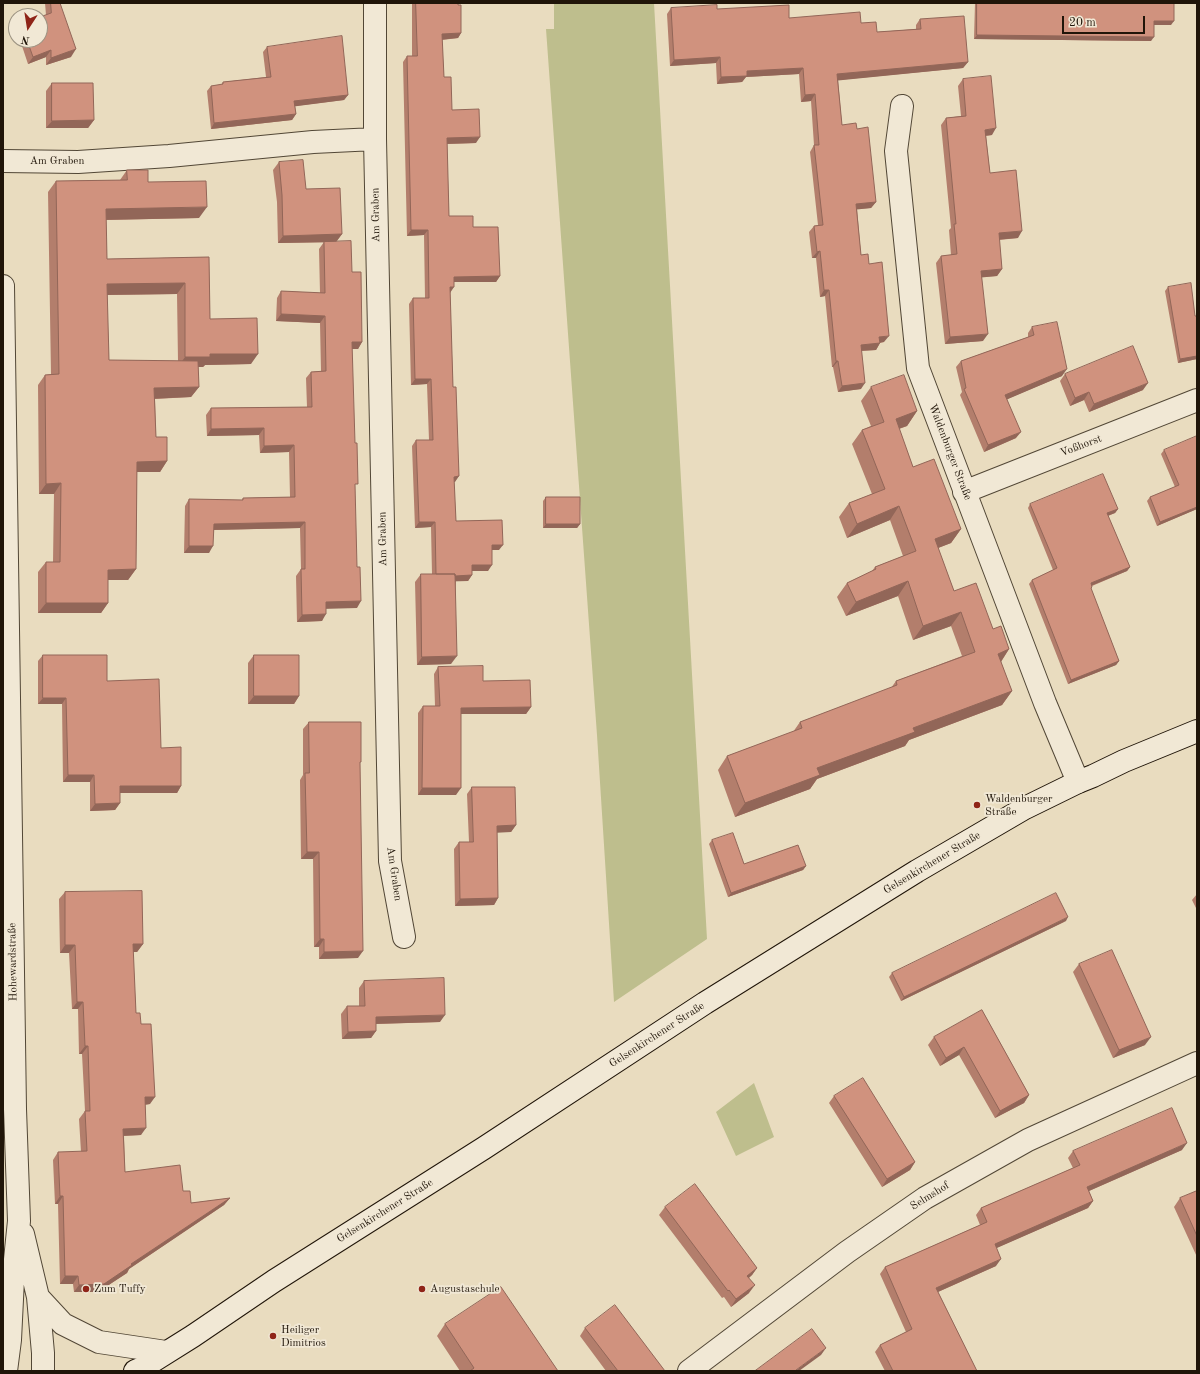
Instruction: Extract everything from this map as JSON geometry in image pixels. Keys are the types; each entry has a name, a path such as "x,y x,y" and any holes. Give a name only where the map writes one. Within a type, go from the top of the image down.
{"street":[{"name":"Am Graben","path":"375,3 375,139 390,861 404,938"},
{"name":"Waldenburger Straße","path":"902,106 896,151 918,368 1045,703 1078,782"},
{"name":"Am Graben","path":"3,161 78,162 131,159 313,142 375,139"},
{"name":"Hohewardstraße","path":"3,286 9,1109 19,1221 38,1297 43,1353 43,1371"},
{"name":"Voßhorst","path":"964,492 1197,400"},
{"name":"Gelsenkirchener Straße","path":"135,1371 193,1336 274,1281 484,1148 705,1003 917,871 1025,808 1124,761 1197,731"},
{"name":"Selmshof","path":"689,1371 847,1252 925,1198 1028,1140 1197,1063"},
{"name":"Hohewardstraße","path":"6,1371 10,1340 13,1279 19,1221"},
{"name":"Hohewardstraße","path":"38,1297 63,1324 99,1342 166,1352"}],"green space":[{"path":"554,3 654,3 707,939 614,1002 597,735 546,29 554,29"},
{"path":"754,1083 774,1137 736,1156 716,1112"}],"building":[{"path":"51,3 60,3 76,49 51,58 51,50 33,57 30,48 48,48 48,14 51,13"},
{"path":"416,3 458,3 458,5 461,5 461,33 442,34 444,77 451,77 452,110 479,109 480,137 447,138 449,216 473,216 473,227 498,227 500,276 454,277 454,287 450,287 453,387 456,387 459,476 454,477 456,521 502,520 503,545 492,545 492,565 472,565 472,575 455,576 455,574 436,574 435,522 419,522 416,440 433,440 431,379 415,379 413,298 429,298 428,230 411,230 407,56 417,56"},
{"path":"977,3 1174,3 1174,21 1154,21 1154,37 977,35"},
{"path":"717,5 717,9 789,5 789,18 860,12 861,23 876,22 877,32 921,29 920,19 964,16 968,62 837,74 842,125 856,123 857,129 868,127 876,202 856,204 861,255 868,254 869,264 882,262 889,336 879,337 880,343 861,345 865,383 842,386 838,361 836,361 829,290 824,290 820,251 817,252 814,226 823,225 814,145 819,145 815,94 805,95 803,68 747,71 747,76 721,77 720,57 674,60 671,8"},
{"path":"342,36 348,95 294,101 296,114 214,123 211,86 223,84 223,82 271,77 267,47"},
{"path":"991,76 996,128 985,130 990,173 1016,170 1022,231 999,233 1002,269 981,271 988,334 950,337 941,256 957,254 954,224 956,224 946,118 966,116 963,79"},
{"path":"52,83 93,83 94,120 52,121"},
{"path":"303,160 306,189 340,188 342,234 283,236 282,195 279,162"},
{"path":"127,170 148,170 148,182 206,181 207,207 106,209 107,259 209,257 210,319 257,318 258,354 210,354 210,357 185,357 185,283 107,284 109,360 198,361 199,387 154,388 156,437 167,437 167,461 137,462 136,569 108,570 108,603 46,603 46,562 60,562 61,483 46,484 45,375 59,374 56,181 127,180"},
{"path":"351,241 352,272 361,272 362,342 352,342 355,443 357,443 358,484 355,484 357,567 360,567 361,601 326,602 326,614 302,615 301,569 305,569 305,522 214,524 213,546 189,546 189,499 243,500 243,498 295,497 294,445 264,446 264,428 211,429 211,408 312,407 311,372 326,371 325,316 281,314 281,291 325,293 324,242"},
{"path":"1191,283 1195,316 1197,316 1197,356 1180,359 1168,287"},
{"path":"1057,322 1067,369 1005,395 1021,432 988,445 964,389 966,388 961,361 1034,335 1032,327"},
{"path":"1133,346 1148,383 1094,404 1089,392 1075,398 1065,374"},
{"path":"904,375 917,411 896,419 913,467 934,459 961,529 935,539 954,591 976,583 993,629 1001,626 1009,649 998,654 1012,691 913,728 915,732 817,768 820,775 745,803 727,756 802,728 800,722 897,685 896,681 975,652 961,612 923,626 908,581 856,602 847,583 876,569 875,567 916,551 899,506 857,524 849,503 885,489 862,430 884,422 871,387"},
{"path":"1197,436 1197,507 1160,522 1150,497 1179,485 1164,450"},
{"path":"1103,474 1118,509 1107,513 1130,567 1091,583 1091,588 1119,661 1071,680 1032,580 1057,568 1030,504"},
{"path":"546,497 580,497 580,524 546,524"},
{"path":"421,574 455,574 457,656 422,657"},
{"path":"43,655 107,655 107,681 159,679 161,748 181,747 181,786 120,786 120,803 95,804 94,775 68,775 66,698 43,698"},
{"path":"254,655 299,655 299,696 254,696"},
{"path":"483,666 483,681 530,680 531,707 461,708 461,788 422,788 423,706 440,706 438,667"},
{"path":"309,722 361,722 360,762 363,951 324,952 324,939 320,939 319,852 307,852 305,773 309,773"},
{"path":"472,787 515,787 516,825 497,826 498,898 460,899 459,842 473,842"},
{"path":"733,833 744,864 798,845 806,866 731,893 712,840"},
{"path":"142,891 143,944 133,944 136,1013 140,1013 141,1024 151,1024 155,1097 145,1097 146,1128 123,1129 125,1172 180,1165 183,1191 190,1191 191,1203 230,1198 131,1264 132,1265 104,1284 79,1285 78,1276 65,1276 63,1196 60,1196 58,1152 87,1151 85,1111 90,1111 88,1046 85,1046 83,1002 77,1002 75,945 65,945 65,892"},
{"path":"1056,893 1068,917 904,997 892,973"},
{"path":"1112,950 1151,1037 1119,1050 1079,964"},
{"path":"444,978 445,1015 376,1017 376,1031 348,1032 347,1006 365,1006 364,981"},
{"path":"982,1010 1029,1095 1000,1111 964,1047 946,1058 934,1037"},
{"path":"863,1078 915,1162 887,1179 834,1096"},
{"path":"1172,1108 1187,1143 1087,1187 1093,1201 995,1244 1001,1259 936,1288 977,1371 893,1371 880,1345 912,1329 885,1267 987,1222 981,1208 1080,1165 1073,1151"},
{"path":"695,1184 757,1268 747,1276 755,1285 736,1299 729,1290 728,1291 665,1207"},
{"path":"1197,1191 1197,1236 1180,1198"},
{"path":"501,1287 558,1371 470,1371 474,1368 445,1324"},
{"path":"615,1305 665,1371 618,1371 585,1328"},
{"path":"812,1329 826,1348 796,1370 797,1371 755,1371"}],"place":[{"name":"Waldenburger Straße","path":"977,805"},
{"name":"Zum Tuffy","path":"86,1289"},
{"name":"Augustaschule","path":"422,1289"},
{"name":"Heiliger Dimitrios","path":"273,1336"}]}
